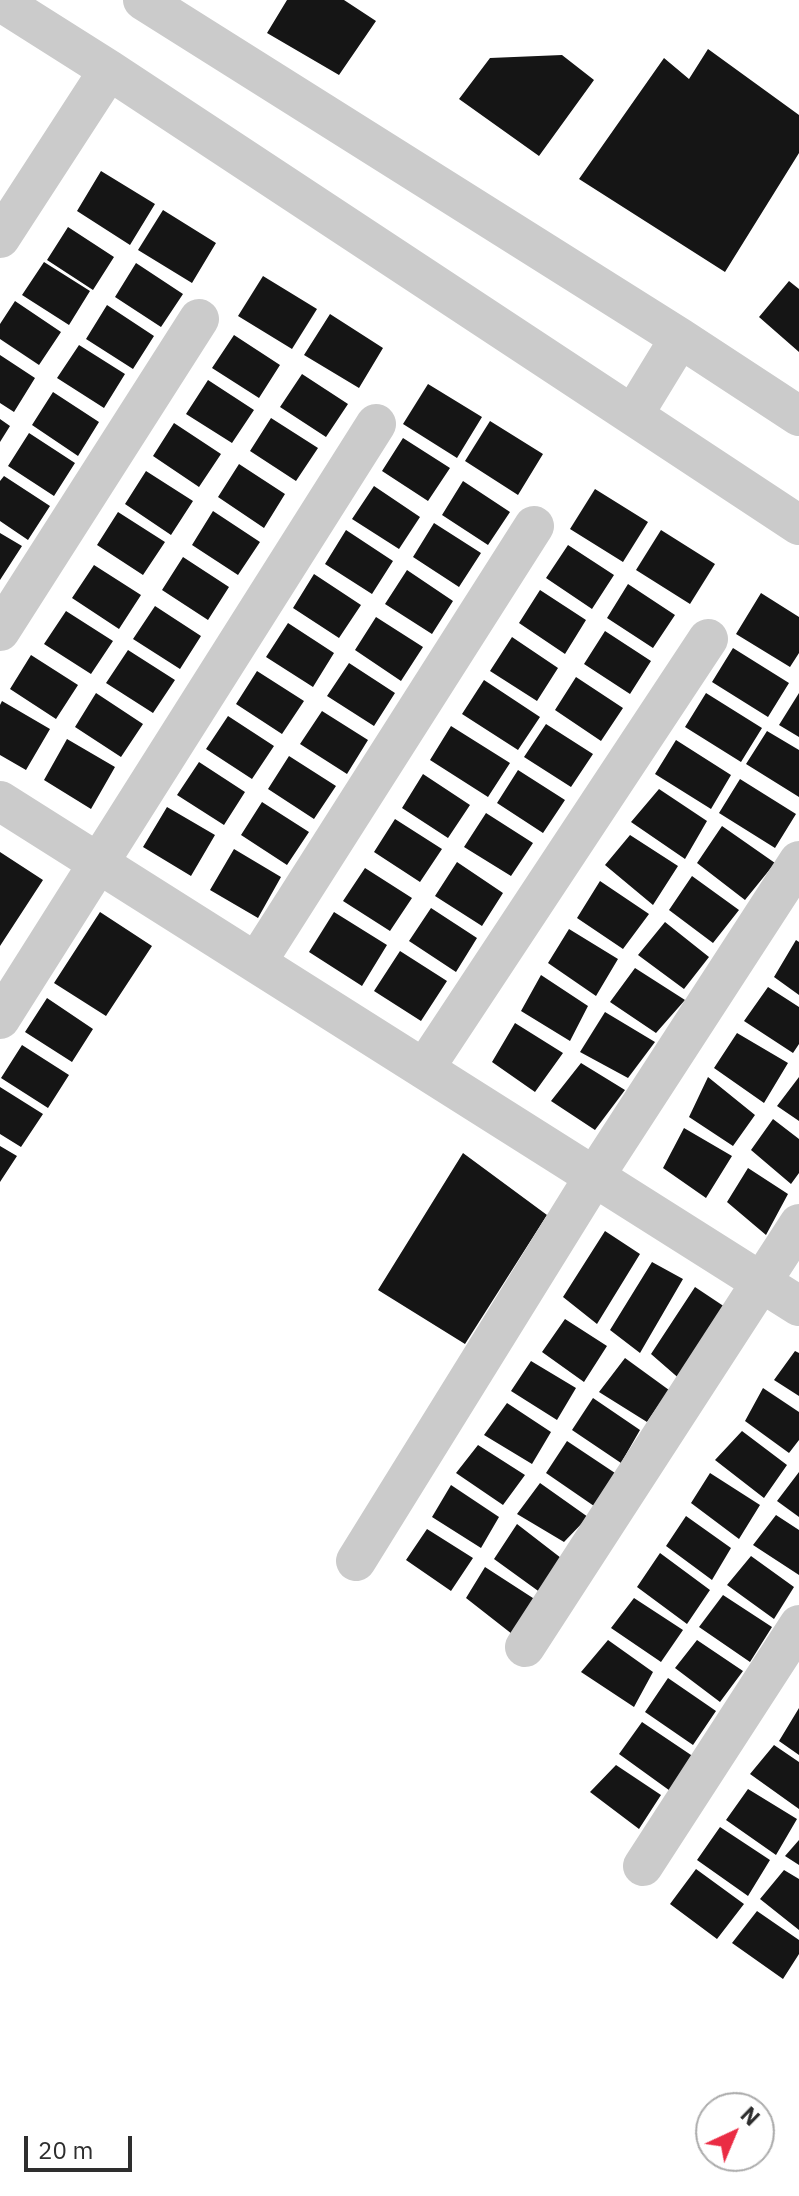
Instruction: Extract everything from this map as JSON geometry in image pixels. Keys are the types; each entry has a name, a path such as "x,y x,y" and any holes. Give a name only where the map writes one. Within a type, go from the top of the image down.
{"street":[{"path":"143,0 799,416"},
{"path":"0,1 799,525"},
{"path":"0,238 109,70"},
{"path":"0,631 199,319"},
{"path":"633,415 680,338"},
{"path":"0,1019 376,424"},
{"path":"256,963 534,526"},
{"path":"424,1069 708,639"},
{"path":"0,801 799,1306"},
{"path":"356,1561 594,1177 799,861"},
{"path":"525,1647 799,1224"},
{"path":"643,1866 799,1625"}],"building":[{"path":"287,0 344,0 376,21 339,75 267,33"},
{"path":"708,49 799,115 799,153 725,272 579,179 664,58 689,79"},
{"path":"562,55 594,80 539,156 459,99 490,58"},
{"path":"101,171 155,204 130,245 77,211"},
{"path":"163,210 216,243 192,283 138,250"},
{"path":"68,227 114,257 93,290 47,260"},
{"path":"44,262 90,291 69,325 22,295"},
{"path":"136,263 183,294 161,327 115,297"},
{"path":"263,276 317,309 292,349 238,316"},
{"path":"789,281 799,289 799,352 759,317"},
{"path":"15,301 61,332 39,365 0,339 0,324"},
{"path":"107,305 154,336 133,369 86,339"},
{"path":"330,314 383,348 359,388 304,355"},
{"path":"234,335 280,365 259,398 212,368"},
{"path":"79,345 125,374 104,408 57,378"},
{"path":"0,355 35,378 14,412 0,403"},
{"path":"302,374 348,404 326,437 280,407"},
{"path":"208,380 254,410 232,443 186,414"},
{"path":"428,384 482,417 457,458 403,424"},
{"path":"53,392 99,422 78,456 32,425"},
{"path":"271,418 318,448 296,481 250,451"},
{"path":"0,419 10,426 0,442"},
{"path":"490,421 543,454 518,495 465,461"},
{"path":"174,423 221,454 199,487 153,456"},
{"path":"29,433 75,463 54,496 8,466"},
{"path":"403,438 450,468 428,501 382,471"},
{"path":"239,464 285,494 264,528 218,497"},
{"path":"146,471 193,501 171,535 125,504"},
{"path":"4,476 50,506 28,540 0,521 0,481"},
{"path":"463,481 510,512 488,545 442,515"},
{"path":"374,486 420,517 399,549 352,519"},
{"path":"595,489 648,522 623,562 570,529"},
{"path":"213,511 260,542 238,575 192,545"},
{"path":"118,512 165,542 143,575 97,545"},
{"path":"434,523 481,553 459,587 413,557"},
{"path":"346,530 393,561 372,594 325,564"},
{"path":"661,530 715,564 690,604 636,570"},
{"path":"0,533 22,546 0,580"},
{"path":"568,545 614,575 592,609 546,578"},
{"path":"183,557 229,587 208,620 162,590"},
{"path":"94,565 141,595 119,629 72,598"},
{"path":"407,570 453,601 432,634 385,604"},
{"path":"314,574 361,605 339,638 293,608"},
{"path":"628,584 675,615 653,648 607,618"},
{"path":"540,590 586,620 565,654 519,623"},
{"path":"761,593 799,617 799,653 790,667 736,634"},
{"path":"155,606 201,636 180,669 133,639"},
{"path":"66,611 113,641 91,674 44,644"},
{"path":"376,617 423,647 401,681 355,650"},
{"path":"288,623 334,653 313,687 266,657"},
{"path":"605,631 651,661 630,694 584,664"},
{"path":"512,637 558,668 537,701 490,671"},
{"path":"733,648 789,683 768,717 712,682"},
{"path":"128,650 175,680 153,713 106,683"},
{"path":"31,655 78,685 56,719 10,689"},
{"path":"349,663 395,693 374,726 327,696"},
{"path":"257,671 304,701 282,734 236,704"},
{"path":"576,677 623,708 601,741 555,710"},
{"path":"484,680 540,717 518,750 462,714"},
{"path":"96,693 143,724 121,757 75,727"},
{"path":"706,693 762,728 741,762 685,727"},
{"path":"799,693 799,737 779,725"},
{"path":"2,701 50,729 26,770 0,755"},
{"path":"322,711 368,740 347,774 300,744"},
{"path":"228,716 274,746 252,779 206,749"},
{"path":"546,724 593,754 571,787 524,757"},
{"path":"451,726 510,763 488,797 430,760"},
{"path":"767,731 799,750 799,797 746,764"},
{"path":"67,739 115,767 91,809 44,780"},
{"path":"676,740 731,775 711,809 655,774"},
{"path":"289,756 336,786 314,819 268,789"},
{"path":"199,762 245,792 224,825 177,795"},
{"path":"518,770 565,800 543,833 497,803"},
{"path":"423,774 470,805 448,838 402,808"},
{"path":"740,779 796,814 775,848 719,813"},
{"path":"659,789 707,821 685,859 631,822"},
{"path":"262,802 309,832 287,865 241,835"},
{"path":"167,807 215,835 191,876 143,847"},
{"path":"486,813 533,843 511,876 464,847"},
{"path":"395,819 442,849 420,882 374,852"},
{"path":"722,826 775,863 745,900 697,863"},
{"path":"630,835 678,866 653,905 605,865"},
{"path":"234,849 281,877 258,918 210,890"},
{"path":"0,852 43,880 0,946"},
{"path":"457,862 503,893 482,926 435,896"},
{"path":"365,868 412,898 390,931 343,901"},
{"path":"692,876 739,910 713,943 669,910"},
{"path":"600,881 649,914 623,949 577,918"},
{"path":"431,908 477,938 456,972 409,941"},
{"path":"100,912 152,946 106,1016 54,983"},
{"path":"334,912 387,945 362,986 309,952"},
{"path":"665,922 709,957 684,989 638,955"},
{"path":"569,929 618,959 596,996 548,963"},
{"path":"796,940 799,942 799,995 774,977"},
{"path":"400,951 447,981 421,1021 374,991"},
{"path":"635,968 685,1000 656,1033 610,1002"},
{"path":"541,975 588,1006 570,1041 521,1011"},
{"path":"768,987 799,1007 799,1044 793,1053 744,1021"},
{"path":"47,998 93,1029 72,1062 25,1032"},
{"path":"605,1012 655,1042 628,1078 580,1052"},
{"path":"515,1023 563,1053 535,1092 492,1062"},
{"path":"737,1033 788,1063 764,1103 714,1068"},
{"path":"22,1045 69,1075 48,1108 1,1078"},
{"path":"581,1063 625,1090 595,1130 551,1101"},
{"path":"708,1077 755,1115 733,1146 689,1117"},
{"path":"799,1077 799,1121 777,1106"},
{"path":"0,1087 43,1114 21,1147 0,1134"},
{"path":"773,1119 799,1139 799,1173 791,1184 751,1150"},
{"path":"684,1128 732,1156 706,1198 663,1168"},
{"path":"0,1146 17,1156 0,1182"},
{"path":"463,1153 547,1215 465,1344 378,1290"},
{"path":"748,1168 788,1194 766,1235 727,1202"},
{"path":"605,1231 640,1254 597,1324 563,1297"},
{"path":"652,1262 683,1279 640,1353 610,1330"},
{"path":"695,1287 728,1309 682,1381 651,1354"},
{"path":"565,1319 607,1346 584,1382 542,1352"},
{"path":"795,1351 799,1353 799,1396 774,1380"},
{"path":"625,1358 669,1390 647,1422 599,1392"},
{"path":"531,1361 576,1388 557,1420 511,1391"},
{"path":"763,1388 799,1412 799,1440 789,1453 745,1421"},
{"path":"593,1398 640,1430 621,1463 572,1430"},
{"path":"507,1403 551,1432 532,1464 484,1435"},
{"path":"742,1431 787,1465 764,1498 715,1460"},
{"path":"567,1441 615,1473 594,1506 546,1473"},
{"path":"478,1445 525,1475 503,1505 456,1473"},
{"path":"799,1472 799,1517 777,1501"},
{"path":"710,1473 760,1505 739,1539 691,1503"},
{"path":"540,1483 588,1517 564,1542 517,1514"},
{"path":"451,1485 499,1517 481,1548 432,1517"},
{"path":"776,1515 799,1530 799,1575 753,1545"},
{"path":"686,1516 731,1548 712,1580 666,1546"},
{"path":"517,1524 561,1558 541,1593 494,1559"},
{"path":"427,1529 473,1558 451,1591 406,1560"},
{"path":"660,1553 710,1590 687,1624 637,1587"},
{"path":"751,1556 794,1587 774,1619 727,1585"},
{"path":"485,1567 536,1600 512,1634 466,1598"},
{"path":"723,1595 772,1627 750,1662 699,1627"},
{"path":"634,1598 683,1630 661,1662 611,1628"},
{"path":"608,1640 653,1672 634,1707 581,1672"},
{"path":"697,1640 743,1671 720,1702 675,1668"},
{"path":"668,1678 716,1711 693,1745 645,1712"},
{"path":"799,1708 799,1755 779,1741"},
{"path":"642,1722 694,1757 673,1793 619,1754"},
{"path":"774,1745 799,1762 799,1809 750,1774"},
{"path":"616,1765 661,1795 639,1829 590,1792"},
{"path":"748,1789 797,1819 776,1855 726,1820"},
{"path":"720,1827 770,1860 748,1896 697,1860"},
{"path":"799,1840 799,1865 785,1856"},
{"path":"696,1869 744,1904 717,1939 670,1904"},
{"path":"784,1870 799,1879 799,1930 760,1899"},
{"path":"757,1911 799,1940 799,1954 783,1979 732,1943"}]}
